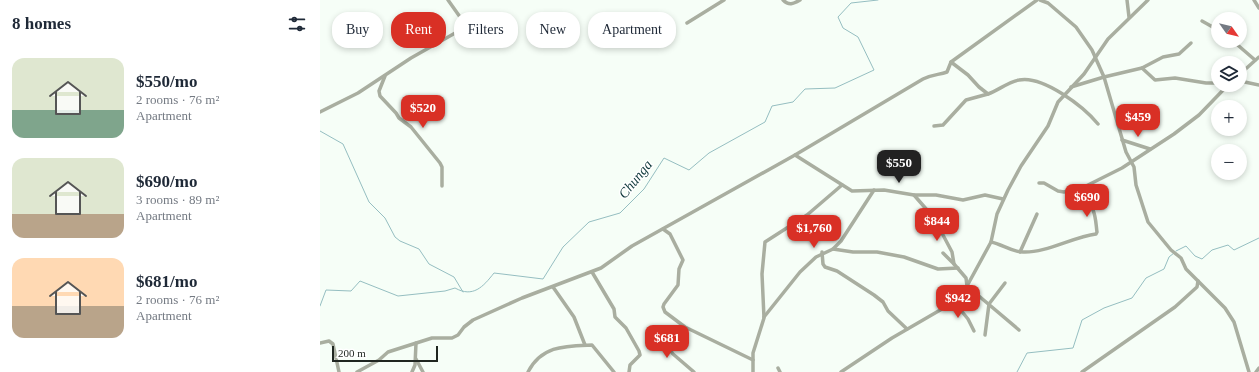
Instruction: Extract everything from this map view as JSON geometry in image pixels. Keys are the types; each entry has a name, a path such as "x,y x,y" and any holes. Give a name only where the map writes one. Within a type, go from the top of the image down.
{"street":[{"path":"320,112 343,102 411,58 464,28 465,24 448,0"},
{"path":"687,23 724,0"},
{"path":"783,0 788,4 794,4 800,0"},
{"path":"357,372 380,360 388,352 432,338 452,338 458,335 464,327 473,320 522,298 601,268 632,246 795,155 923,79 935,73 941,74 947,72 951,62 1038,0 1048,3 1076,26 1095,57 1104,77 1122,140 1134,167 1136,185 1148,222 1175,254 1181,258 1186,269 1225,308 1234,322 1249,372"},
{"path":"1127,0 1129,17"},
{"path":"841,372 907,329 954,302 967,286 991,242 997,214 1004,199 1021,166 1048,126 1055,107 1063,95 1084,74 1095,57 1129,17 1148,0"},
{"path":"1254,0 1259,8"},
{"path":"1202,21 1211,26"},
{"path":"1070,88 1104,77 1142,68 1163,57 1179,54 1192,43"},
{"path":"1241,48 1256,60"},
{"path":"1247,68 1259,57"},
{"path":"951,62 968,75 988,94"},
{"path":"1142,68 1155,80 1175,78 1211,83"},
{"path":"385,75 378,91 380,96 396,112 399,118 411,127 440,163 442,167 442,186"},
{"path":"934,126 943,125 966,100 988,94 1022,79 1038,82 1063,95 1091,115 1098,124"},
{"path":"1247,82 1259,85"},
{"path":"1039,183 1044,183 1058,191 1064,192 1086,186 1131,161 1199,115 1221,92"},
{"path":"1122,140 1150,149"},
{"path":"795,155 852,191 893,191 914,195 936,195 963,200 986,195 1004,199"},
{"path":"753,372 753,353 764,318 762,274 765,242 807,216 842,185"},
{"path":"991,242 1010,250 1020,252 1055,246 1097,234 1094,211 1089,204 1086,186"},
{"path":"833,249 841,241 874,190"},
{"path":"914,195 934,218 952,252 954,264"},
{"path":"1020,252 1037,214"},
{"path":"663,229 670,234 683,260 679,269 678,285 664,304 663,307 665,312 688,329 753,360"},
{"path":"764,318 800,272 822,252 833,249 853,252 877,252 904,257 938,269 959,269"},
{"path":"822,252 822,264 825,267 837,271 874,295 907,329"},
{"path":"943,253 966,278 967,286 1019,330"},
{"path":"592,272 614,309 617,320 626,328 639,352 640,355 630,365 629,372"},
{"path":"1082,372 1175,307 1198,287 1198,280"},
{"path":"984,335 989,304 1005,283"},
{"path":"553,287 571,312 585,346"},
{"path":"954,302 968,319 974,331"},
{"path":"656,331 673,354 694,372"},
{"path":"320,343 329,340 333,344 339,372"},
{"path":"412,372 416,358 416,343"},
{"path":"528,372 545,352 553,349 592,345 614,372"},
{"path":"416,358 423,372"},
{"path":"1256,372 1259,368"}],"waterway":[{"name":"Chunga","path":"320,306 326,290 351,291 360,281 398,296 445,291 455,288 467,292 477,290 482,287 494,273 543,279 563,247 589,222 620,213 644,189 664,158 689,170 709,153 765,122 772,106 793,102 805,89 835,88 874,70 858,37 843,28 838,17 851,3 878,0"},
{"path":"320,131 343,144 369,202 385,218 395,237 400,241 419,249 429,264 454,277 463,292"},
{"path":"1176,251 1186,246 1195,256 1202,259 1212,250 1228,245 1234,250 1259,238"},
{"path":"1017,372 1027,353 1073,348 1082,320 1104,308 1132,298 1146,278 1164,269 1169,257 1174,253"}]}
